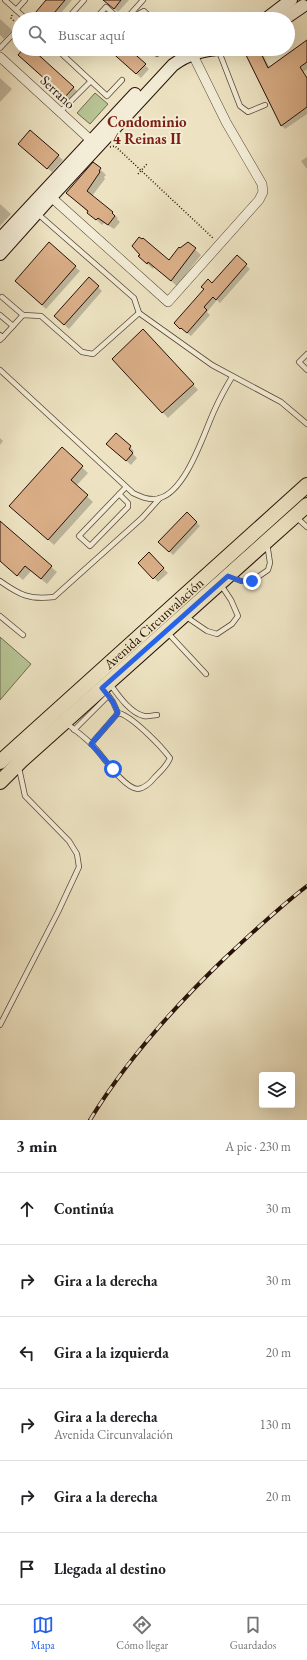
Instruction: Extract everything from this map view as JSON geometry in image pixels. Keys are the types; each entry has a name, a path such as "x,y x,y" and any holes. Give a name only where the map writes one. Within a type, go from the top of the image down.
{"main road":[{"path":"275,12 291,0"},
{"path":"294,12 303,6"},
{"path":"0,254 51,197 167,61 177,56"},
{"path":"0,239 96,143"},
{"name":"Avenida Circunvalación","path":"0,762 307,485"},
{"name":"Avenida Circunvalación","path":"0,782 18,764 70,726 183,615 307,505"}],"street":[{"path":"51,197 168,302 260,200 263,192 262,184 226,122 192,56"},
{"name":"Serrano","path":"0,57 96,143"}],"lane":[{"path":"5,0 16,10 25,0"},
{"path":"73,12 84,0"},
{"path":"132,12 143,0"},
{"path":"101,12 106,7 111,12"},
{"path":"0,48 12,35"},
{"path":"63,56 107,96 122,80"},
{"path":"221,56 240,106 248,112 265,104"},
{"path":"60,112 91,81"},
{"path":"37,213 134,298 139,313 212,365 281,402 307,424"},
{"path":"2,297 24,315 41,316 82,352 93,354 139,313"},
{"path":"0,315 13,326"},
{"path":"1,337 24,315"},
{"path":"307,354 299,362 307,370"},
{"path":"0,370 133,493 144,498 160,498"},
{"path":"0,581 27,597 39,599 54,597 142,518 160,498 172,490 184,476 197,454 214,410 232,377"},
{"path":"119,494 128,503 128,507 90,546 79,536 119,494 126,487"},
{"path":"295,515 307,527"},
{"path":"183,615 207,631 217,634 232,624 238,616 224,579 252,581 268,570 270,563 266,541"},
{"path":"0,616 23,635"},
{"path":"166,631 206,674"},
{"path":"70,726 91,744 113,769 133,788 139,789 147,785 168,764 170,758 162,748 126,715 118,713 106,689"},
{"path":"106,689 122,699 136,712 145,716 157,715"},
{"path":"91,744 118,713"},
{"path":"0,1025 58,912 79,867 77,854 69,841 25,796 18,764"}],"path":[{"path":"96,143 107,148 115,146 220,245"},
{"path":"138,174 147,164"}],"green space":[{"path":"95,93 108,104 90,124 77,113"},
{"path":"0,637 31,664 0,700"}],"building":[{"path":"46,0 65,0 55,12 36,12"},
{"path":"103,0 121,0 114,9"},
{"path":"307,40 307,62 300,67 307,78 307,107 281,126 246,56 262,56 268,68 285,56 295,56 295,49"},
{"path":"19,56 40,56 74,87 65,97"},
{"path":"116,56 137,56 146,64 136,74"},
{"path":"30,130 59,155 47,169 18,144"},
{"path":"93,162 101,168 99,171 100,172 87,191 113,212 112,213 115,216 108,225 98,218 96,220 87,213 88,211 66,193"},
{"path":"139,237 142,239 143,238 169,260 179,247 180,248 188,242 196,248 171,281 148,262 147,264 138,256 140,255 132,246"},
{"path":"49,242 76,266 42,305 15,281"},
{"path":"237,255 247,264 216,300 213,297 204,307 207,310 187,333 181,328 180,329 174,323 204,289 201,287 208,279 212,283"},
{"path":"89,277 99,286 64,325 54,316"},
{"path":"143,329 194,384 162,413 112,359"},
{"path":"116,433 131,446 129,449 133,453 126,461 106,444"},
{"path":"62,447 83,466 71,480 88,495 48,540 9,506"},
{"path":"187,512 197,522 169,552 158,542"},
{"path":"0,521 52,566 41,579 25,566 17,576 0,561"},
{"path":"149,552 164,568 153,579 138,563"}],"railway":[{"path":"90,1120 104,1098 152,1034 188,995 225,958 275,912 307,886"}],"district":[{"name":"Condominio 4 Reinas II","path":"147,130"}],"route":[{"path":"113,769 91,744 118,713 113,702 102,688 228,576 241,581 252,581"}]}
